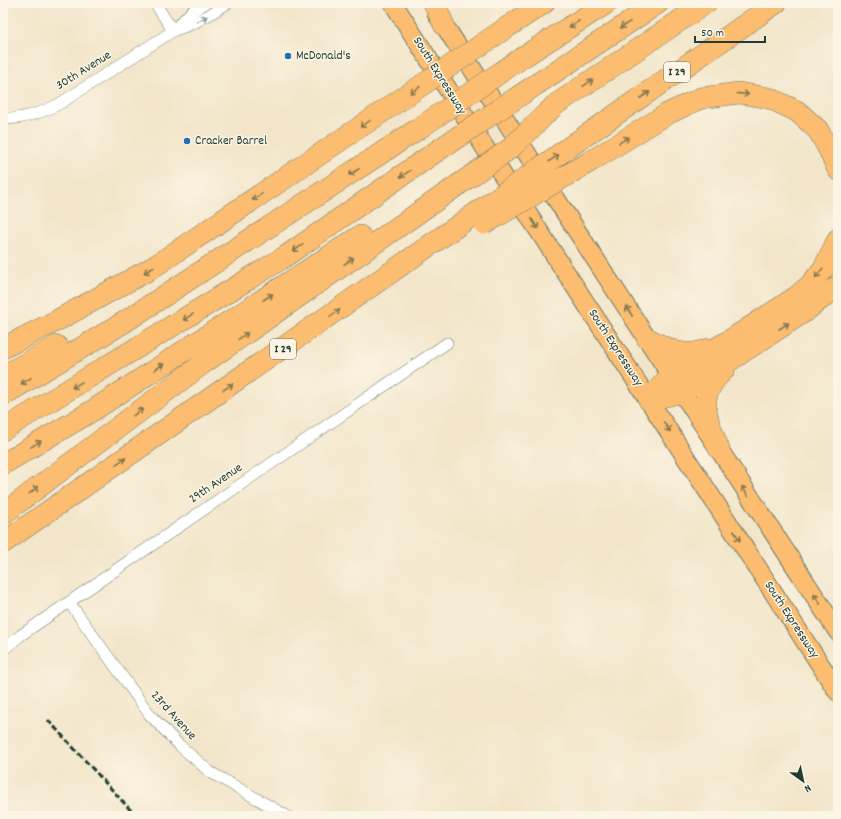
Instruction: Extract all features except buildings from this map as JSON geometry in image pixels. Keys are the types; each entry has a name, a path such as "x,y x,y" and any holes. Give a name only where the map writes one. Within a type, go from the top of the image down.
{"highway":[{"path":"434,3 444,25"},
{"path":"3,348 58,320 152,268 544,3"},
{"path":"3,395 126,321 421,127 523,57 607,3"},
{"path":"3,430 283,258 437,151 658,3"},
{"path":"3,514 206,362 555,105 706,3"},
{"name":"I 29","path":"3,543 428,247 480,219 578,141 776,3"},
{"path":"480,219 591,161 667,114 701,98 739,93 769,98 797,111 818,130 838,170"},
{"path":"3,464 92,411 455,180"},
{"path":"3,376 284,218"},
{"path":"718,449 707,418 705,403 707,392 712,382 743,342 811,284 824,268 838,239"},
{"path":"649,400 743,342 804,312 838,286"},
{"path":"3,338 58,320"},
{"path":"647,338 670,351 686,354 743,342"},
{"path":"3,552 89,484"}],"main road":[{"name":"South Expressway","path":"393,3 487,151 838,692"},
{"path":"430,3 838,632"}],"street":[{"path":"155,3 173,31"},
{"name":"30th Avenue","path":"3,119 27,116 59,104 173,31 191,12 206,3"},
{"name":"30th Avenue","path":"173,31 187,27 205,18 228,3"},
{"name":"29th Avenue","path":"3,650 21,635 447,343"},
{"name":"23rd Avenue","path":"69,602 150,715 179,745 210,772 287,816"}],"railway":[{"path":"48,720 136,816"}],"place":[{"name":"McDonald's","path":"288,56"},
{"name":"Cracker Barrel","path":"187,141"}]}
